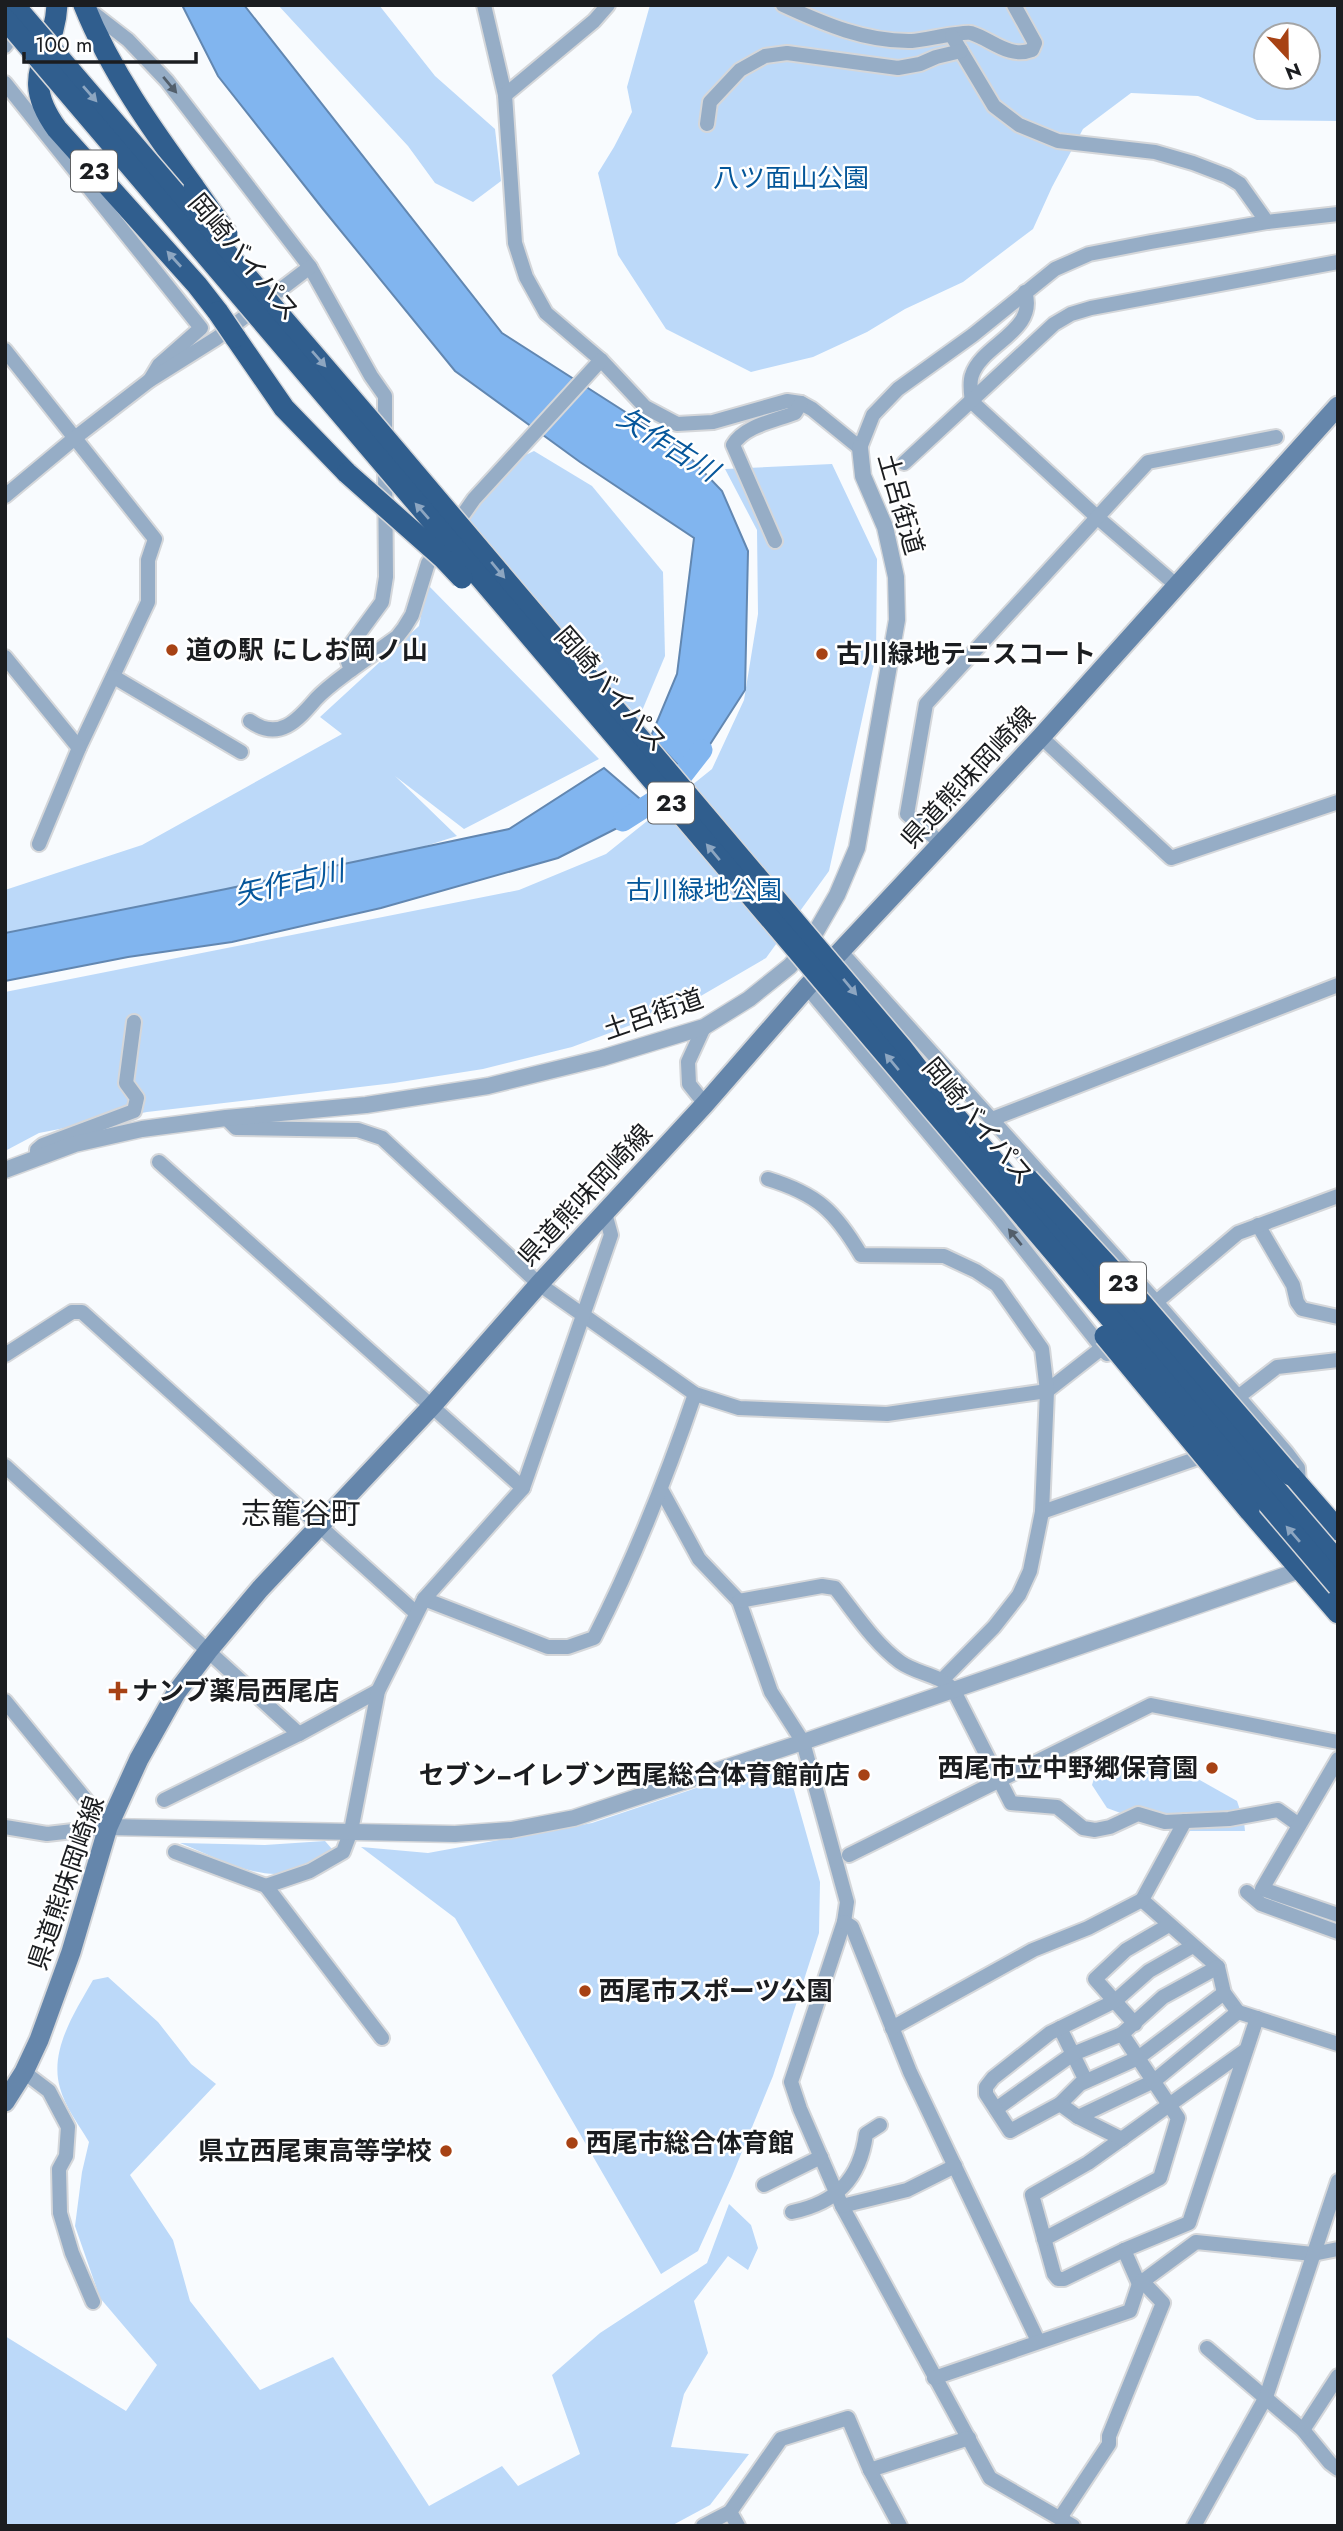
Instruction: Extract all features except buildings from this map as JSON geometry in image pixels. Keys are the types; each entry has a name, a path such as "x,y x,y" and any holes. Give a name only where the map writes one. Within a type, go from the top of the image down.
{"highway":[{"name":"岡崎バイパス","path":"14,5 281,315 901,1047 944,1102 1338,1560"},
{"name":"23","path":"84,6 97,38 125,86 250,266 280,302 281,315"},
{"name":"23","path":"58,11 37,77 38,94 45,114 57,130 197,285 284,408 347,473 444,559 587,713 597,715"},
{"name":"岡崎バイパス","path":"5,19 1338,1586"},
{"name":"23","path":"944,1102 981,1128 1132,1292 1338,1530"},
{"name":"23","path":"963,1147 970,1163 1031,1237 1093,1322 1338,1613"}],"main road":[{"name":"県道熊味岡崎線","path":"5,2102 39,2040 71,1952 108,1827 139,1759 176,1693 208,1651 260,1589 432,1406 807,987 1041,737 1338,407"}],"street":[{"path":"505,95 594,21 608,5"},
{"path":"783,5 864,37 901,41 970,33 1008,50 1023,53 1032,50 1035,43 1014,5"},
{"path":"84,6 128,40 167,81 310,267 385,396 386,577 382,602 349,647 347,659 351,670"},
{"path":"485,7 505,95 515,243 526,278 546,313 601,360 645,407 677,424 713,422 787,401 801,402 860,448 873,415"},
{"path":"5,46 19,25 58,11"},
{"path":"952,36 994,106 1019,125 1058,141 1155,152 1216,171 1240,184 1267,222"},
{"path":"707,124 710,102 740,70 765,56 787,53 898,68 961,51"},
{"path":"5,83 201,328 159,365 150,380"},
{"path":"839,431 853,432 861,428 898,389 973,335 1055,269 1089,254 1267,222 1338,214"},
{"path":"904,463 1054,324 1071,314 1338,262"},
{"path":"5,496 150,380 217,338 310,267"},
{"path":"1025,292 1027,307 1021,321 984,356 971,377 972,402 1098,519 1177,585"},
{"path":"5,350 155,539 148,560 148,602 79,748 39,844"},
{"path":"250,721 258,727 272,729 296,722 316,699 397,636 412,615 428,563 474,499 601,360"},
{"path":"775,541 733,445 738,436 748,430 795,413 801,402"},
{"path":"942,844 907,814 926,704 1148,462 1276,437"},
{"name":"土呂街道","path":"37,1158 75,1144 142,1129 366,1105 488,1086 602,1058 704,1027 749,999 790,966 810,942 836,895 857,848 897,620 896,577 886,527 863,476 860,448"},
{"path":"5,657 79,748"},
{"path":"114,677 241,752"},
{"path":"1041,737 1171,858 1338,802"},
{"path":"841,952 1238,1397 1297,1468 1295,1480"},
{"path":"992,1119 1338,985"},
{"path":"807,987 989,1205 1102,1349 1255,1529 1272,1537"},
{"path":"5,1170 37,1158 37,1150 43,1145 136,1109 137,1098 126,1083 134,1022"},
{"path":"704,1027 688,1062 689,1084 705,1104"},
{"path":"226,1118 236,1128 358,1130 382,1138 539,1284 695,1394 739,1408 887,1414 1047,1391 1102,1349 1238,1233 1338,1196"},
{"path":"159,1162 523,1488"},
{"path":"768,1179 793,1186 816,1199 843,1225 861,1255 944,1256 976,1270 997,1285 1042,1349 1047,1391 1042,1512 1030,1571 1019,1595 948,1684"},
{"path":"266,1886 310,1871 343,1852 351,1831 378,1691 415,1612 424,1599 523,1488 611,1235 605,1213"},
{"path":"1258,1226 1293,1286 1297,1302 1302,1309 1338,1317"},
{"path":"5,1355 72,1312 82,1312 415,1612"},
{"path":"1238,1397 1277,1367 1338,1360"},
{"path":"424,1599 548,1647 568,1647 594,1637 662,1491 695,1394"},
{"path":"1042,1512 1195,1459"},
{"path":"5,1466 299,1734"},
{"path":"662,1491 699,1559 739,1601 771,1692 803,1742 847,1902 845,1922 791,2082 839,2200 990,2478 1066,2522 1109,2444 1109,2436 1163,2303 1140,2282 1124,2250"},
{"path":"5,1827 47,1834 108,1827 455,1834 511,1830 574,1818 803,1742 948,1684 1300,1569 1338,1560"},
{"path":"739,1601 822,1586 835,1588 883,1648 902,1664 948,1684 1011,1803 1057,1807 1083,1828 1095,1830 1110,1827 1138,1814 1165,1822 1229,1819 1278,1810 1299,1825"},
{"path":"164,1800 299,1734 378,1691"},
{"path":"5,1701 108,1827"},
{"path":"849,1854 1151,1704 1338,1742"},
{"path":"1338,1759 1262,1889 1338,1915"},
{"path":"892,2028 1033,1950 1088,1928 1142,1900 1185,1821"},
{"path":"174,1852 266,1886 382,2038"},
{"path":"1247,1892 1261,1904 1338,1932"},
{"path":"1142,1900 1217,1967 1224,1993 1238,2012 1338,2044"},
{"path":"845,1922 852,1927 892,2028 1038,2341"},
{"path":"1135,2024 1095,1979 1126,1950 1169,1925"},
{"path":"1193,1946 1149,1971 1115,2001 1050,2033 993,2077 986,2087 986,2094 1010,2131 1060,2104 1080,2084 1138,2058 1224,1993"},
{"path":"996,2109 1073,2054 1122,2034 1163,1997 1217,1967"},
{"path":"1078,2117 1154,2081 1238,2012"},
{"path":"1246,2050 1088,2163 1032,2195 1054,2274 1058,2279 1064,2279 1189,2223 1257,2018"},
{"path":"1060,2028 1086,2081"},
{"path":"1044,2239 1160,2178 1178,2118 1122,2034"},
{"path":"23,2072 49,2091 68,2127 66,2155 60,2169 60,2213 72,2253 93,2302"},
{"path":"1060,2104 1078,2117 1122,2139"},
{"path":"839,2200 864,2149 866,2134 880,2125"},
{"path":"764,2185 821,2157"},
{"path":"792,2212 839,2200 907,2190 955,2166"},
{"path":"1194,2526 1266,2397 1338,2181"},
{"path":"934,2378 1130,2311 1140,2282 1196,2242 1313,2254 1338,2249"},
{"path":"1207,2348 1303,2430 1338,2469"},
{"path":"1303,2430 1338,2376"},
{"path":"703,2526 730,2512 782,2439 848,2418 870,2470 900,2526"},
{"path":"870,2470 969,2438"},
{"path":"730,2512 738,2526"}],"green space":[{"path":"278,5 379,5 435,76 495,129 501,181 473,202 435,183 408,146"},
{"name":"八ツ面山公園","path":"650,5 1338,5 1338,121 1257,120 1198,96 1131,93 1083,129 1033,229 963,282 813,357 751,372 666,329 618,255 598,173 632,112 627,87"},
{"path":"534,451 592,486 663,572 665,656 639,718 462,521 515,460"},
{"name":"古川緑地公園","path":"832,464 877,559 876,655 829,871 766,958 687,1004 572,1047 483,1069 394,1083 147,1112 39,1133 5,1151 5,992 519,890 606,854 712,769 744,700 758,614 757,530 725,469"},
{"path":"427,584 599,759 464,829 395,776 457,836 250,902 5,941 5,890 142,845 342,734 320,717 419,626"},
{"path":"1117,1757 1182,1770 1237,1801 1245,1831 1169,1831 1107,1808 1092,1785 1098,1766"},
{"path":"788,1769 820,1882 819,1933 773,2076 698,2251 661,2274 455,1918 361,1847 428,1853 592,1823 732,1776"},
{"path":"325,1841 332,1849 299,1869 281,1874 251,1871 180,1843 265,1845"},
{"path":"108,1977 158,2022 191,2064 216,2084 130,2175 173,2240 190,2301 260,2390 333,2357 429,2506 502,2466 518,2486 580,2454 552,2375 600,2333 707,2263 729,2204 751,2225 758,2248 748,2270 728,2256 694,2301 708,2353 684,2394 671,2447 749,2454 710,2505 671,2526 5,2526 5,2336 126,2411 157,2365 100,2298 75,2226 89,2142 62,2095 58,2060 66,2032 93,1980"}],"water":[{"path":"182,5 244,5 502,333 680,447 722,491 748,551 745,690 689,777 651,736 677,674 694,538 580,462 455,371 218,76"},
{"path":"604,768 653,810 558,858 381,908 232,942 128,957 5,981 5,933 509,829"}],"waterway":[{"name":"矢作古川","path":"623,821 670,791 702,750"}],"place":[{"name":"道の駅 にしお岡ノ山","path":"172,650"},
{"name":"古川緑地テニスコート","path":"822,654"},
{"name":"ナンブ薬局西尾店","path":"118,1691"},
{"name":"西尾市立中野郷保育園","path":"1212,1768"},
{"name":"セブン−イレブン西尾総合体育館前店","path":"864,1775"},
{"name":"西尾市スポーツ公園","path":"585,1991"},
{"name":"西尾市総合体育館","path":"572,2143"},
{"name":"県立西尾東高等学校","path":"446,2151"}],"district":[{"name":"志籠谷町","path":"301,1514"}]}
